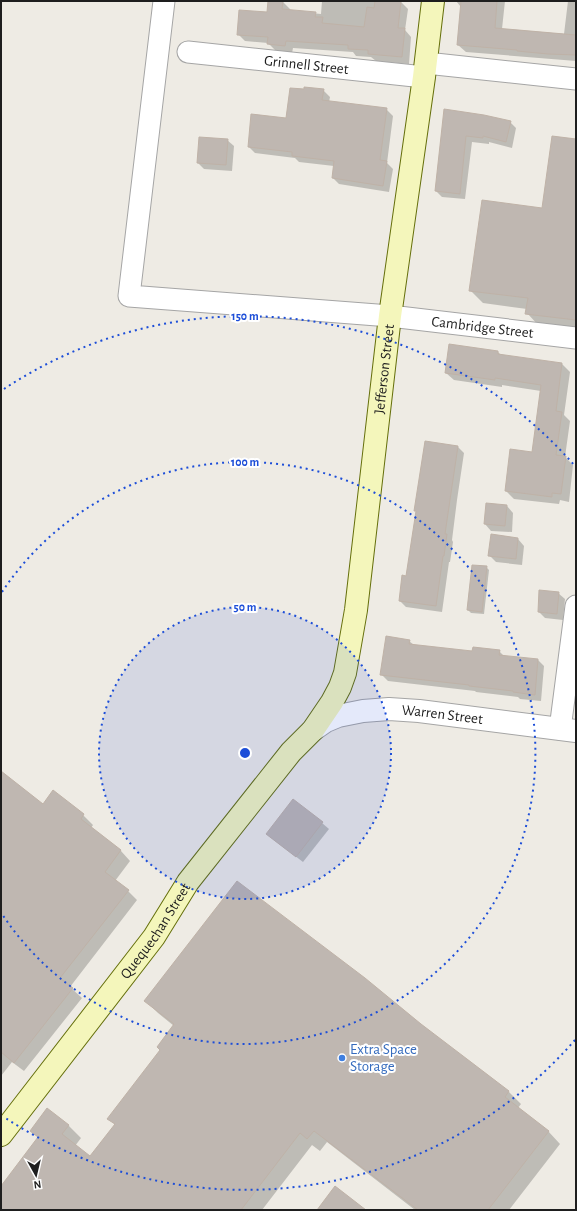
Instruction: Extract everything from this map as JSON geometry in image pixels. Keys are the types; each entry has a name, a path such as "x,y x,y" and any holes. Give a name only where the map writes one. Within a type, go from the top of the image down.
{"main road":[{"name":"Jefferson Street","path":"313,730 332,702 340,687 345,673 351,642 358,599 390,316 434,1"},
{"name":"Quequechan Street","path":"1,1135 154,937 188,882 291,752 313,730"}],"street":[{"name":"Cambridge Street","path":"164,1 129,296 390,316 576,338"},
{"name":"Grinnell Street","path":"188,52 425,70 576,79"},
{"path":"568,730 576,606"},
{"name":"Warren Street","path":"313,730 326,721 338,716 363,711 389,709 419,711 568,730"}],"building":[{"path":"268,1 283,1 282,9 316,12 315,17 323,17 322,23 364,27 367,7 374,8 375,1 401,1 398,28 405,28 402,57 368,54 368,50 348,49 348,45 286,41 285,46 267,44 268,37 237,35 239,10 267,12"},
{"path":"461,1 497,1 495,28 576,35 576,55 548,54 457,45"},
{"path":"304,87 324,89 322,100 387,108 380,160 387,161 383,186 332,178 334,161 292,156 292,152 248,147 251,114 286,118 290,88 304,89"},
{"path":"444,109 511,121 506,142 483,136 483,138 466,136 460,194 435,191"},
{"path":"552,136 576,139 576,320 525,314 528,298 469,291 482,200 542,208"},
{"path":"199,137 228,139 226,165 197,163"},
{"path":"449,344 498,351 498,354 562,363 556,411 562,412 556,455 566,456 561,494 552,493 552,497 505,491 510,449 532,452 541,385 495,378 495,380 445,373"},
{"path":"425,441 458,446 436,606 399,601 402,575 406,576"},
{"path":"486,503 507,505 505,526 484,524"},
{"path":"491,534 518,538 516,559 488,556"},
{"path":"472,565 487,566 482,612 467,610"},
{"path":"539,590 559,592 557,614 538,612"},
{"path":"386,636 410,640 409,644 472,651 473,647 500,650 499,655 538,659 535,695 469,685 380,675"},
{"path":"1,771 43,804 53,790 84,814 81,819 121,850 105,872 129,890 60,978 73,988 14,1063 1,1052"},
{"path":"293,799 323,822 296,857 266,834"},
{"name":"Extra Space Storage","path":"237,881 365,978 421,1024 509,1091 505,1097 549,1131 488,1210 418,1210 314,1131 307,1139 300,1133 241,1210 1,1210 1,1186 38,1137 30,1131 47,1108 69,1125 62,1134 90,1156 115,1124 107,1119 160,1050 157,1047 174,1024 144,1001"},
{"path":"335,1186 366,1210 317,1210"}],"place":[{"name":"Extra Space Storage","path":"342,1058"}]}
